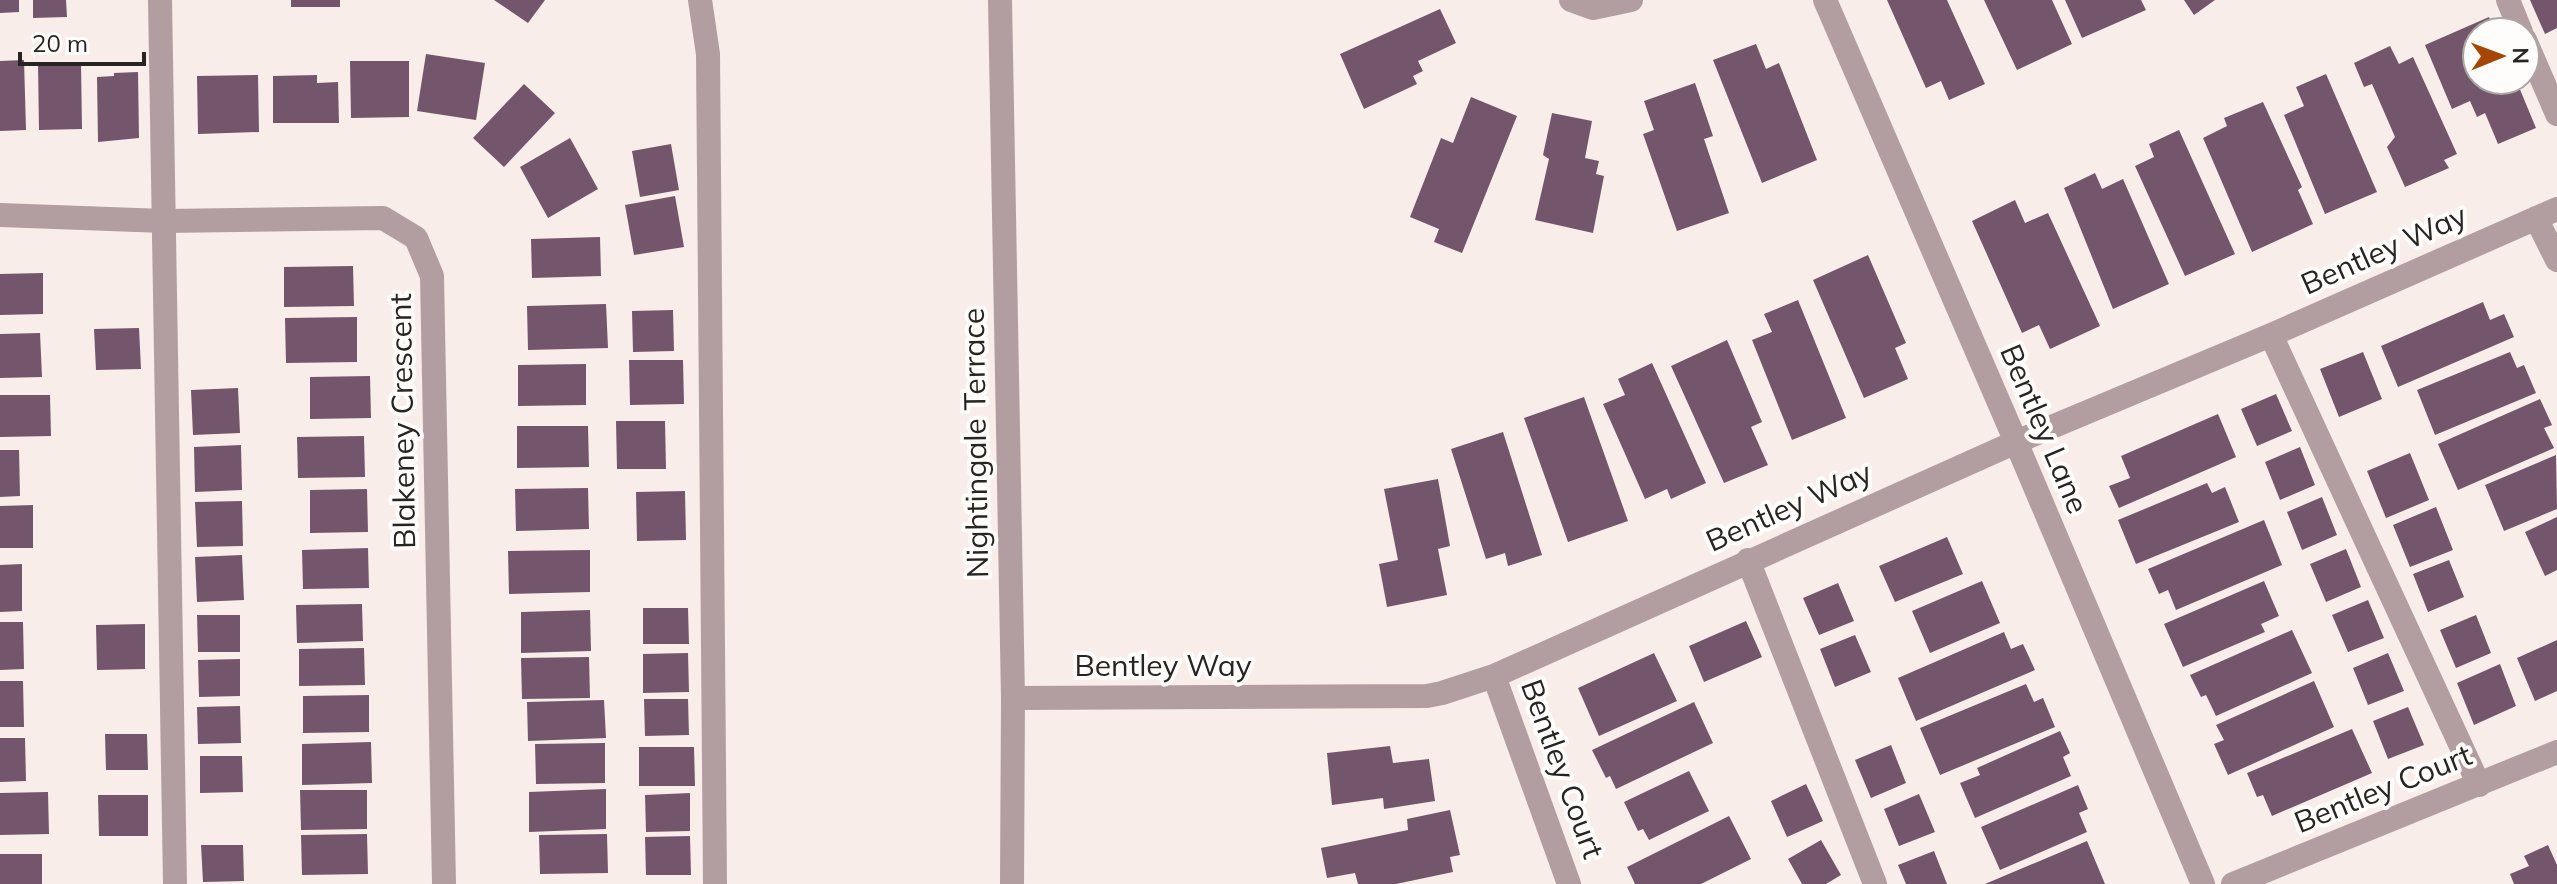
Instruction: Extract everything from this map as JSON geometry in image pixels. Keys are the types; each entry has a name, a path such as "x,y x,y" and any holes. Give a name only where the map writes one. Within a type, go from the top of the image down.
{"street":[{"path":"160,0 175,884"},
{"path":"700,0 708,54 715,884"},
{"name":"Nightingale Terrace","path":"1000,0 1013,698 1012,884"},
{"path":"1571,0 1593,8 1631,0"},
{"name":"Bentley Lane","path":"1825,0 2203,884"},
{"path":"2541,77 2557,114"},
{"path":"2546,214 2557,260"},
{"name":"Bentley Way","path":"1013,698 1427,696 1442,693 1494,676 2016,442 2271,335 2546,214"},
{"name":"Blakeney Crescent","path":"0,215 164,221 383,218 416,238 432,276 444,884"},
{"path":"2271,335 2479,785"},
{"path":"1748,560 1875,884"},
{"name":"Bentley Court","path":"1494,676 1569,884"},
{"name":"Bentley Court","path":"2233,884 2557,752"}],"building":[{"path":"0,0 19,0 19,12 0,13"},
{"path":"33,0 66,0 67,17 33,18"},
{"path":"291,0 340,0 340,7 291,7"},
{"path":"494,0 545,0 528,23"},
{"path":"1887,0 1947,0 1985,84 1949,100 1941,81 1926,88"},
{"path":"1984,0 2052,0 2072,44 2017,70"},
{"path":"2065,0 2141,0 2146,10 2082,38"},
{"path":"2184,0 2215,0 2194,15"},
{"path":"2530,0 2557,0 2557,28 2545,34 2541,16 2537,16"},
{"path":"1440,9 1456,43 1418,61 1423,71 1413,76 1417,84 1364,109 1340,54"},
{"path":"2461,29 2461,96 2523,96 2536,128 2498,144 2485,113 2477,117 2470,101 2452,109 2425,45"},
{"path":"1756,44 1766,69 1779,63 1817,160 1762,183 1713,60"},
{"path":"2390,46 2399,64 2413,57 2457,154 2444,160 2449,168 2405,187 2387,147 2395,137 2372,84 2364,87 2354,63"},
{"path":"426,54 485,63 476,120 417,111"},
{"path":"24,60 26,130 0,131 0,61"},
{"path":"350,61 409,61 409,117 351,118"},
{"path":"81,63 82,129 39,130 38,64"},
{"path":"138,72 139,138 98,142 97,77"},
{"path":"2326,74 2377,192 2325,214 2284,115 2304,106 2296,87"},
{"path":"258,75 259,132 198,134 197,76"},
{"path":"317,75 317,83 338,82 339,123 273,123 273,76"},
{"path":"1695,83 1713,136 1704,139 1729,213 1677,231 1643,134 1654,130 1644,101"},
{"path":"524,84 555,113 504,167 473,138"},
{"path":"1471,97 1517,116 1462,253 1434,242 1439,229 1410,217 1441,138 1453,143"},
{"path":"2263,102 2302,187 2298,190 2313,224 2252,252 2203,138 2227,126 2224,118"},
{"path":"1552,113 1592,121 1585,158 1599,161 1596,174 1604,176 1593,233 1535,220 1549,159 1543,155"},
{"path":"2179,130 2235,254 2185,276 2135,166 2154,157 2149,144"},
{"path":"570,138 598,189 548,218 520,167"},
{"path":"671,144 679,190 640,197 632,151"},
{"path":"2095,173 2102,189 2123,179 2169,284 2113,309 2064,188"},
{"path":"675,196 684,247 634,255 625,205"},
{"path":"2015,200 2025,223 2048,213 2100,326 2050,349 2039,325 2022,333 1972,221"},
{"path":"600,237 601,276 532,278 531,239"},
{"path":"1868,255 1906,343 1895,348 1908,379 1864,398 1813,280"},
{"path":"353,266 354,306 284,307 284,267"},
{"path":"43,273 43,314 0,315 0,274"},
{"path":"1798,300 1846,418 1792,440 1752,340 1772,332 1764,314"},
{"path":"2483,302 2490,320 2504,314 2514,337 2398,387 2381,346"},
{"path":"606,304 608,348 528,350 527,306"},
{"path":"673,310 674,351 633,352 632,311"},
{"path":"357,317 357,362 286,363 285,318"},
{"path":"139,328 141,369 96,370 94,329"},
{"path":"40,333 42,377 0,378 0,334"},
{"path":"1727,340 1762,422 1751,427 1768,465 1724,483 1671,366"},
{"path":"2363,352 2382,399 2339,417 2320,369"},
{"path":"2510,352 2517,368 2524,365 2536,393 2435,435 2417,390"},
{"path":"629,360 683,360 684,404 630,405"},
{"path":"1652,363 1706,483 1671,499 1667,489 1645,499 1603,404 1625,395 1618,379"},
{"path":"586,364 586,405 518,406 518,365"},
{"path":"370,376 371,418 310,419 310,377"},
{"path":"238,388 240,433 193,435 191,390"},
{"path":"2276,394 2292,431 2257,446 2241,409"},
{"path":"0,395 50,395 51,436 0,437"},
{"path":"1584,397 1628,521 1568,542 1524,418"},
{"path":"2540,399 2552,425 2544,428 2554,448 2458,490 2438,444"},
{"path":"2218,414 2236,457 2119,508 2109,486 2130,478 2121,456"},
{"path":"616,421 665,421 666,469 617,469"},
{"path":"517,426 588,426 589,467 517,468"},
{"path":"1503,432 1542,555 1508,566 1505,553 1486,559 1451,449"},
{"path":"364,436 365,477 298,478 297,437"},
{"path":"241,445 242,490 195,492 194,447"},
{"path":"2300,447 2315,485 2280,500 2265,462"},
{"path":"0,450 19,450 20,496 0,497"},
{"path":"2410,453 2429,500 2386,518 2367,471"},
{"path":"2556,455 2557,509 2504,531 2485,485"},
{"path":"1438,479 1450,546 1438,549 1447,595 1387,607 1379,564 1398,560 1384,489"},
{"path":"2207,483 2212,493 2225,487 2239,522 2136,564 2118,520"},
{"path":"588,488 589,529 516,531 515,489"},
{"path":"367,489 368,532 310,533 310,490"},
{"path":"685,491 686,540 637,541 636,492"},
{"path":"2322,497 2337,535 2302,550 2287,512"},
{"path":"242,501 243,546 197,547 195,502"},
{"path":"33,505 33,548 0,548 0,506"},
{"path":"2436,507 2453,550 2410,567 2393,525"},
{"path":"2557,517 2557,570 2545,576 2525,532"},
{"path":"2264,520 2282,565 2176,610 2168,590 2159,594 2148,569"},
{"path":"1947,537 1963,574 1895,602 1879,566"},
{"path":"368,548 369,588 303,589 302,550"},
{"path":"2346,549 2361,587 2326,602 2310,564"},
{"path":"590,550 590,592 509,594 508,551"},
{"path":"242,555 244,600 197,602 195,557"},
{"path":"2449,560 2464,597 2428,612 2413,574"},
{"path":"22,564 22,611 0,612 0,565"},
{"path":"1982,581 2000,623 1930,653 1912,611"},
{"path":"2264,581 2279,616 2261,624 2265,632 2183,667 2164,624"},
{"path":"1838,583 1854,621 1819,635 1803,598"},
{"path":"2368,600 2384,638 2348,652 2332,615"},
{"path":"362,604 363,641 297,643 296,605"},
{"path":"643,608 688,608 689,644 643,644"},
{"path":"590,610 591,651 521,653 521,612"},
{"path":"197,615 240,615 240,652 198,652"},
{"path":"2476,615 2491,653 2456,668 2440,630"},
{"path":"1746,621 1762,657 1704,682 1689,646"},
{"path":"0,622 23,622 24,669 0,670"},
{"path":"145,624 145,669 97,670 96,625"},
{"path":"2292,630 2312,673 2216,716 2206,695 2201,697 2190,675"},
{"path":"2004,632 2011,649 2023,644 2035,670 1916,721 1898,678"},
{"path":"1855,635 1871,672 1835,687 1820,649"},
{"path":"2557,640 2557,691 2535,701 2517,658"},
{"path":"364,648 365,685 299,686 299,649"},
{"path":"688,653 689,692 643,693 643,654"},
{"path":"1654,653 1677,701 1599,736 1578,688"},
{"path":"2388,653 2404,691 2368,705 2353,668"},
{"path":"589,657 590,698 522,699 521,658"},
{"path":"240,659 240,696 199,697 198,660"},
{"path":"2500,664 2516,706 2474,725 2457,683"},
{"path":"0,681 23,681 24,727 0,727"},
{"path":"2314,681 2334,727 2228,775 2214,744 2224,740 2216,725"},
{"path":"2026,684 2034,702 2043,698 2055,727 1940,775 1920,728"},
{"path":"369,695 369,732 303,733 303,696"},
{"path":"644,699 688,699 689,735 645,736"},
{"path":"604,700 606,738 528,741 527,702"},
{"path":"1694,702 1713,743 1616,789 1610,776 1606,778 1592,750"},
{"path":"240,706 241,743 198,744 197,707"},
{"path":"2408,707 2424,745 2388,759 2373,721"},
{"path":"2352,729 2372,773 2272,816 2263,795 2257,797 2247,773"},
{"path":"2060,731 2070,753 2063,757 2071,776 1975,818 1960,783 1980,775 1977,768"},
{"path":"105,734 147,734 148,770 106,770"},
{"path":"0,738 25,738 26,781 0,782"},
{"path":"371,742 372,783 302,785 302,744"},
{"path":"605,743 605,783 536,784 535,744"},
{"path":"1891,745 1906,783 1871,798 1855,760"},
{"path":"1390,746 1393,763 1429,759 1435,801 1384,809 1383,798 1332,805 1327,753"},
{"path":"639,747 694,747 695,786 639,786"},
{"path":"200,756 242,756 243,792 200,793"},
{"path":"1689,771 1709,811 1649,840 1643,829 1638,831 1624,802"},
{"path":"1806,784 1823,821 1787,837 1771,801"},
{"path":"2078,785 2088,809 2079,813 2087,832 2000,870 1981,827"},
{"path":"606,789 606,829 529,832 529,792"},
{"path":"300,790 367,790 367,829 301,830"},
{"path":"48,792 49,834 0,835 0,793"},
{"path":"690,793 690,831 646,832 645,795"},
{"path":"1919,794 1935,832 1899,846 1884,809"},
{"path":"98,795 148,795 148,836 99,836"},
{"path":"1450,810 1460,855 1450,857 1453,872 1396,884 1358,884 1355,873 1327,878 1321,848 1408,830 1407,819"},
{"path":"1729,816 1751,859 1701,884 1635,884 1627,867"},
{"path":"367,834 368,874 302,875 301,835"},
{"path":"607,834 608,873 540,874 539,835"},
{"path":"690,836 691,875 646,875 645,837"},
{"path":"1821,840 1841,875 1826,884 1802,884 1788,859"},
{"path":"2087,841 2105,884 1985,884"},
{"path":"201,845 243,845 244,881 203,882"},
{"path":"2548,845 2557,865 2557,884 2514,884 2510,874 2529,866 2524,856"},
{"path":"1934,851 1947,884 1906,884 1898,865"},
{"path":"0,854 42,854 42,884 0,884"}]}
